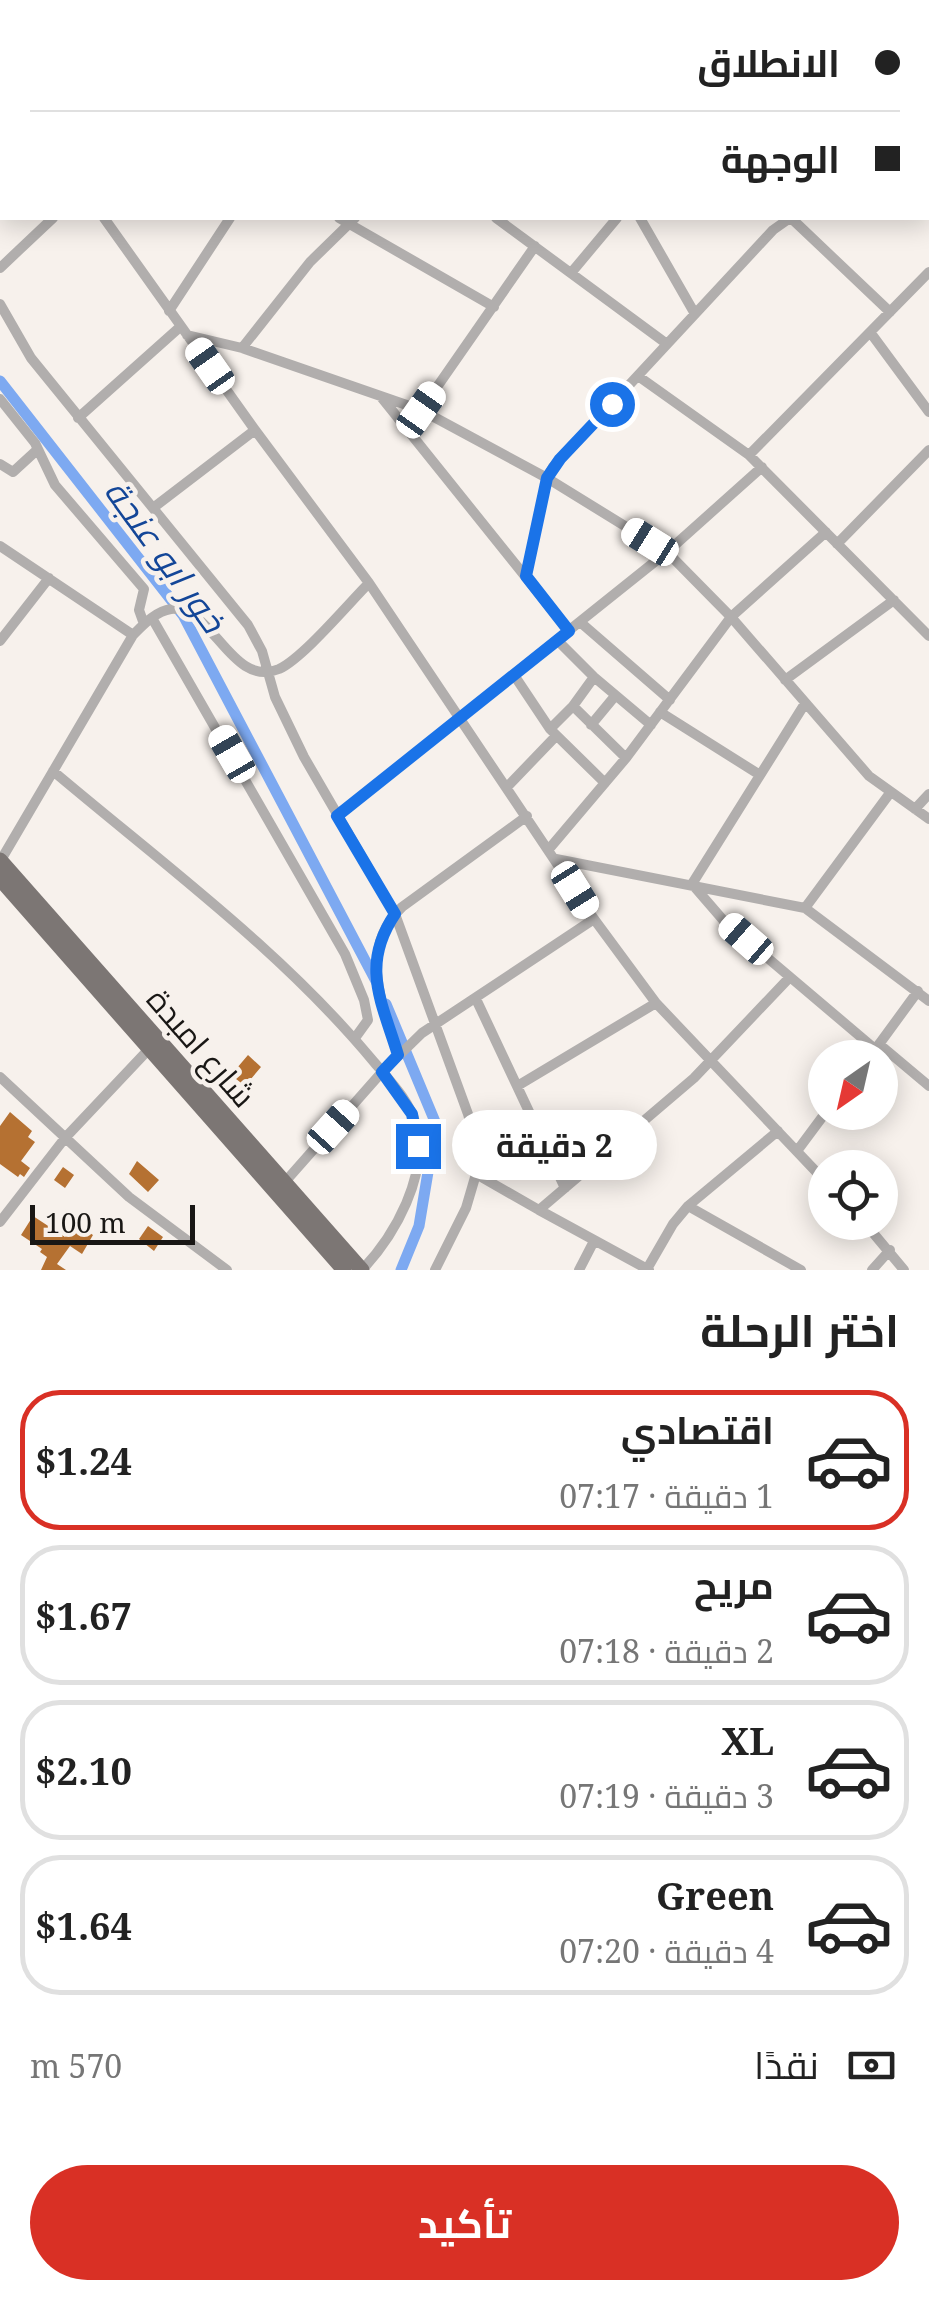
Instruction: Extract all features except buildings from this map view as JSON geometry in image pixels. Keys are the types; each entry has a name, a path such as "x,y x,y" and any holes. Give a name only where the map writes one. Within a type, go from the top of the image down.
{"main road":[{"name":"شارع امبدة","path":"0,860 362,1270"},
{"path":"0,878 344,1270"}],"street":[{"path":"0,268 51,220"},
{"path":"105,220 368,584 594,920 656,1003 808,1163"},
{"path":"169,311 229,220"},
{"path":"242,348 348,220 494,307"},
{"path":"499,220 666,344"},
{"path":"572,272 615,220"},
{"path":"641,220 696,314"},
{"path":"526,576 547,478 560,459 773,230 787,220"},
{"path":"792,220 890,312"},
{"path":"421,410 536,246"},
{"path":"750,455 929,272"},
{"path":"0,304 31,358 242,616 259,644 279,708 395,914 476,1144 476,1174 466,1208 436,1270"},
{"path":"184,331 421,410 547,478 667,552 731,617 869,776 929,819"},
{"path":"78,418 184,331"},
{"path":"870,332 929,412"},
{"path":"638,376 750,455 929,636"},
{"path":"379,394 569,631"},
{"path":"0,399 38,450 55,486 144,589 139,614 148,621 272,822 345,954 368,1020 355,1038"},
{"path":"153,508 255,430"},
{"path":"0,464 13,472 38,450"},
{"path":"838,544 929,450"},
{"path":"337,816 667,552 762,467"},
{"path":"553,854 731,617 826,532"},
{"path":"0,546 133,635"},
{"path":"0,641 49,578"},
{"path":"0,860 133,635 148,621 168,610 185,613 245,666 268,672 291,661 368,584"},
{"path":"784,680 894,600"},
{"path":"917,624 929,613"},
{"path":"580,622 670,700"},
{"path":"557,640 594,678 651,725"},
{"path":"514,675 553,732 605,784"},
{"path":"507,787 594,678"},
{"path":"591,725 615,696"},
{"path":"692,884 804,705"},
{"path":"573,706 626,758"},
{"path":"660,712 760,775"},
{"path":"53,771 279,961 355,1038 400,1094 416,1122 416,1164 401,1213 380,1250 362,1270"},
{"path":"805,908 890,794"},
{"path":"914,809 929,794"},
{"path":"398,1055 374,968 380,943 395,914 527,816"},
{"path":"553,854 805,908 929,1001"},
{"path":"692,884 724,920 863,1040"},
{"path":"284,1183 398,1055 436,1023 594,920"},
{"path":"539,1210 710,1062 790,976"},
{"path":"882,1040 918,992"},
{"path":"476,999 565,1188"},
{"path":"519,1086 656,1003"},
{"path":"0,1222 65,1138 149,1049"},
{"path":"898,1066 929,1086"},
{"path":"0,1077 160,1223 227,1270"},
{"path":"797,1151 813,1130"},
{"path":"476,1174 648,1269 672,1224 688,1206 778,1131"},
{"path":"688,1206 801,1270"},
{"path":"881,1240 904,1270"},
{"path":"579,1270 594,1242"},
{"path":"872,1270 890,1250"}],"waterway":[{"name":"خور ابو عنجة","path":"0,381 183,615 377,983"},
{"name":"خور ابو عنجة","path":"386,1004 436,1124 419,1226 401,1270"}],"route":[{"path":"418,1146 412,1114 382,1072 398,1055 374,968 380,943 395,914 337,816 569,631 526,576 547,478 612,404"}]}
